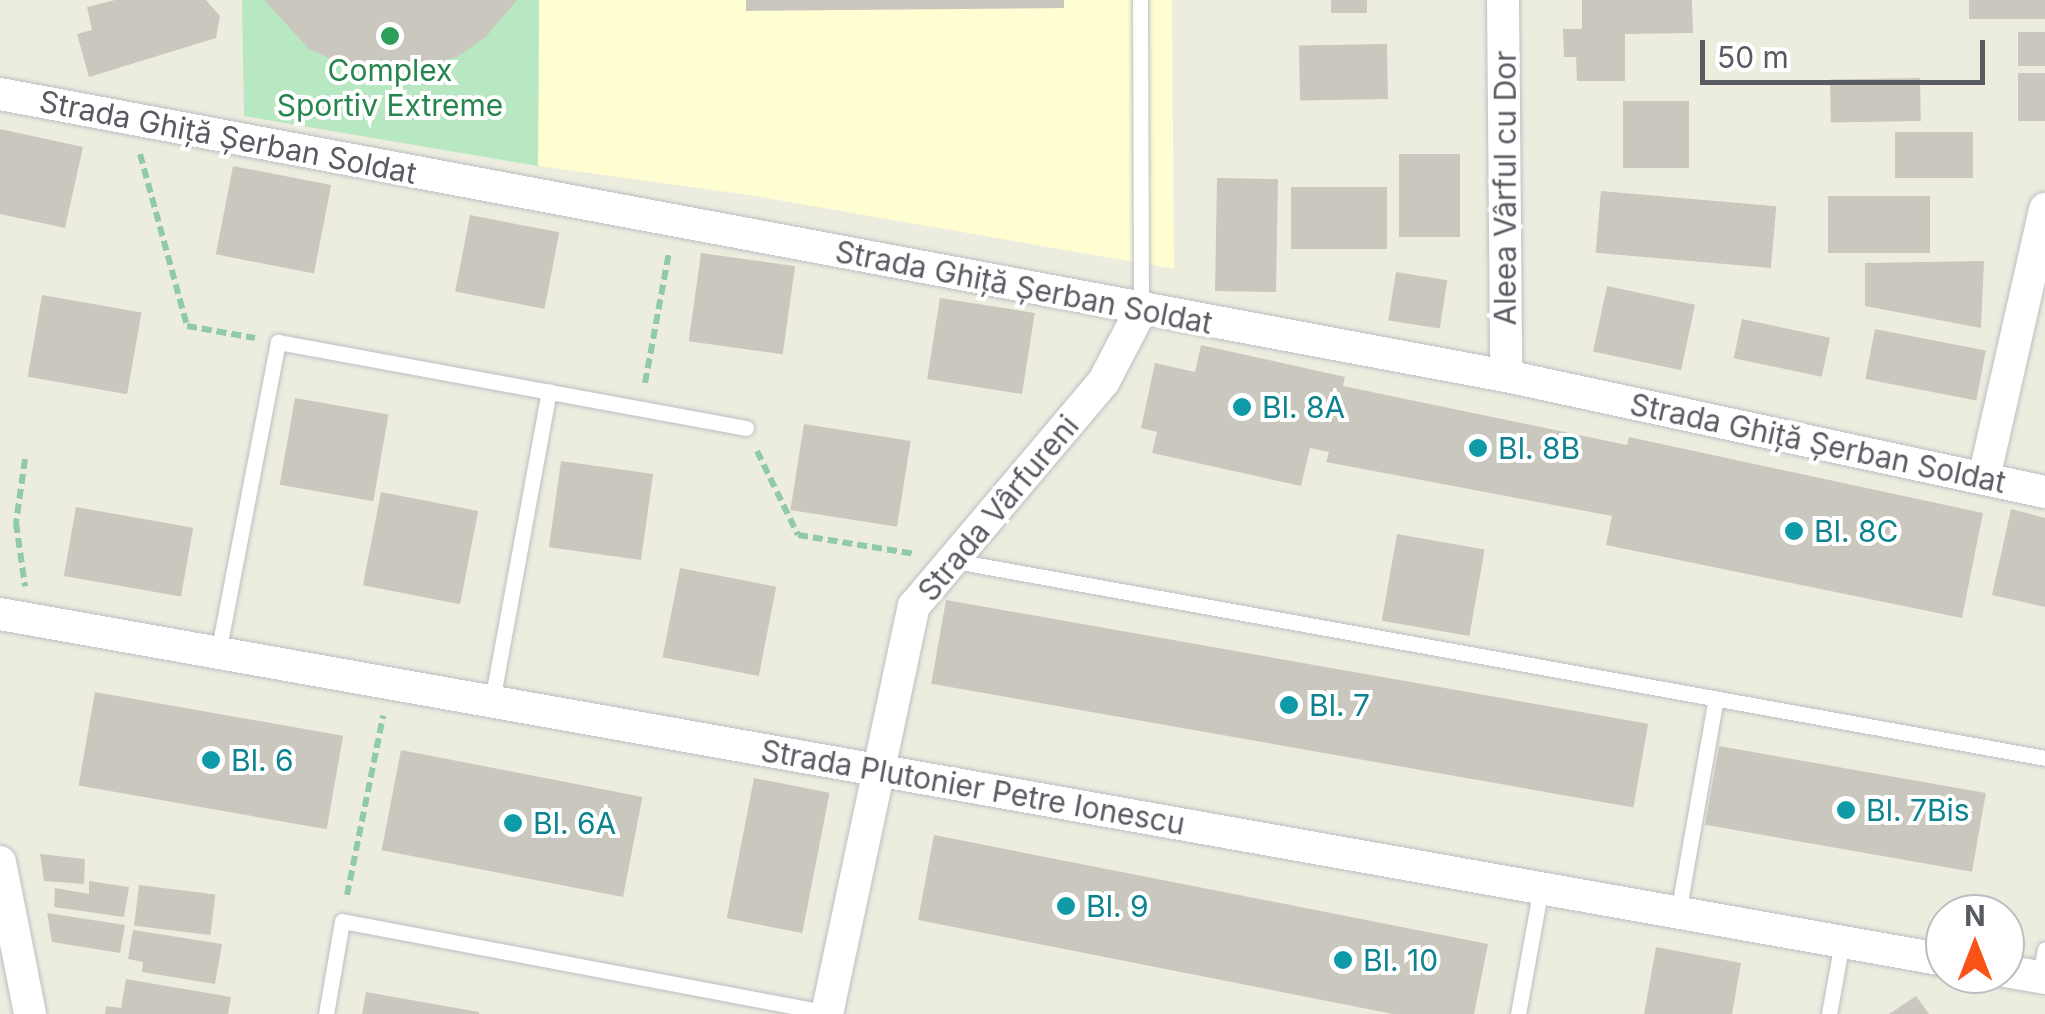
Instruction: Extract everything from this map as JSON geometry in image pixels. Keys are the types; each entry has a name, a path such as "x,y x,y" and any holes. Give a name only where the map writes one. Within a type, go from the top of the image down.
{"street":[{"name":"Aleea Vârful cu Dor","path":"1504,0 1506,376"},
{"name":"Strada Ghiță Șerban Soldat","path":"0,94 1506,376 2045,492"},
{"path":"1984,478 2045,208"},
{"name":"Strada Vârfureni","path":"830,1014 876,770 905,630 914,606 1104,381 1140,310"},
{"name":"Strada Plutonier Petre Ionescu","path":"15,617 1925,957"},
{"path":"0,862 30,1014"}],"lane":[{"path":"1140,0 1140,310"},
{"path":"218,653 278,342 746,428"},
{"path":"492,702 549,392"},
{"path":"951,560 2045,758"},
{"path":"1678,912 1716,698"},
{"path":"1518,1014 1541,888"},
{"path":"326,1014 342,921 830,1014"},
{"path":"1829,1014 1842,942"}],"path":[{"path":"130,119 187,326 278,342"},
{"path":"640,408 674,222"},
{"path":"746,428 798,535 951,560"},
{"path":"15,617 16,523 24,459"},
{"path":"342,921 390,683"}],"shaded area":[{"path":"539,0 1172,0 1174,269 749,195 538,166"}],"green space":[{"path":"242,0 539,0 538,166 244,116"}],"building":[{"path":"115,0 206,0 220,16 216,38 89,77 77,34 92,30 87,7"},
{"name":"Complex Sportiv Extreme","path":"264,0 517,0 486,37 457,57 390,73 347,66 309,49"},
{"path":"746,0 1064,0 1064,8 746,11"},
{"path":"1331,0 1367,0 1367,13 1331,13"},
{"path":"1582,0 1692,0 1693,33 1625,34 1625,81 1577,81 1576,57 1564,57 1563,29 1582,29"},
{"path":"1969,0 2045,0 2045,19 1969,19"},
{"path":"2018,32 2045,32 2045,66 2018,66"},
{"path":"1387,44 1388,99 1300,101 1299,46"},
{"path":"2018,73 2045,73 2045,121 2018,121"},
{"path":"1920,78 1921,121 1831,123 1830,80"},
{"path":"1623,101 1689,101 1689,168 1623,168"},
{"path":"0,129 83,147 65,228 0,214"},
{"path":"1895,132 1973,132 1973,178 1895,178"},
{"path":"1399,154 1460,154 1460,237 1399,237"},
{"path":"233,166 331,185 314,273 216,254"},
{"path":"1217,178 1278,179 1276,292 1215,291"},
{"path":"1291,187 1387,187 1387,249 1291,249"},
{"path":"1601,191 1776,206 1771,268 1596,253"},
{"path":"1828,196 1930,196 1930,253 1828,253"},
{"path":"470,215 559,232 544,309 455,292"},
{"path":"701,253 795,266 783,354 689,341"},
{"path":"1984,261 1981,328 1865,306 1865,263"},
{"path":"1396,272 1447,280 1440,329 1388,320"},
{"path":"1607,286 1695,305 1681,370 1593,352"},
{"path":"42,295 141,313 127,394 28,377"},
{"path":"940,298 1035,313 1022,394 927,379"},
{"path":"1742,319 1830,338 1822,377 1734,358"},
{"path":"1875,329 1986,351 1976,401 1865,379"},
{"path":"1201,345 1345,377 1343,386 1627,445 1629,437 1983,513 1962,618 1606,545 1612,516 1326,462 1329,452 1310,448 1301,486 1152,453 1157,432 1141,428 1155,363 1195,372"},
{"path":"295,398 389,414 373,501 280,485"},
{"path":"804,424 911,441 897,527 790,510"},
{"path":"561,461 653,474 641,560 549,547"},
{"path":"381,492 478,511 460,604 363,585"},
{"path":"76,507 193,528 181,597 64,576"},
{"path":"2011,509 2045,518 2045,607 1992,595"},
{"path":"1397,534 1485,549 1469,636 1382,621"},
{"path":"680,568 776,587 759,676 663,657"},
{"name":"Bl. 7","path":"946,600 1648,724 1633,808 931,684"},
{"name":"Bl. 6","path":"95,692 343,736 327,829 79,786"},
{"name":"Bl. 7Bis","path":"1719,746 1986,793 1972,872 1705,825"},
{"name":"Bl. 6A","path":"401,750 642,797 623,897 382,850"},
{"path":"754,778 830,793 802,933 727,918"},
{"path":"934,835 1488,944 1474,1014 1393,1014 918,920"},
{"path":"40,854 85,859 84,884 44,881"},
{"path":"89,881 129,887 124,917 54,907 55,888 89,894"},
{"path":"139,885 215,894 210,935 134,926"},
{"path":"47,913 125,925 120,953 52,942"},
{"path":"133,930 222,944 215,984 142,972 143,962 128,959"},
{"path":"1656,947 1741,963 1732,1014 1644,1014"},
{"path":"126,979 231,997 228,1014 105,1014 106,1006 121,1008"},
{"path":"366,992 479,1012 479,1014 362,1014"},
{"path":"1916,996 1929,1014 1889,1014"}],"place":[{"name":"Complex Sportiv Extreme","path":"390,36"},
{"name":"Bl. 8A","path":"1242,407"},
{"name":"Bl. 8B","path":"1478,448"},
{"name":"Bl. 8C","path":"1794,531"},
{"name":"Bl. 7","path":"1289,705"},
{"name":"Bl. 6","path":"211,760"},
{"name":"Bl. 7Bis","path":"1846,810"},
{"name":"Bl. 6A","path":"513,823"},
{"name":"Bl. 9","path":"1066,906"},
{"name":"Bl. 10","path":"1343,960"}]}
